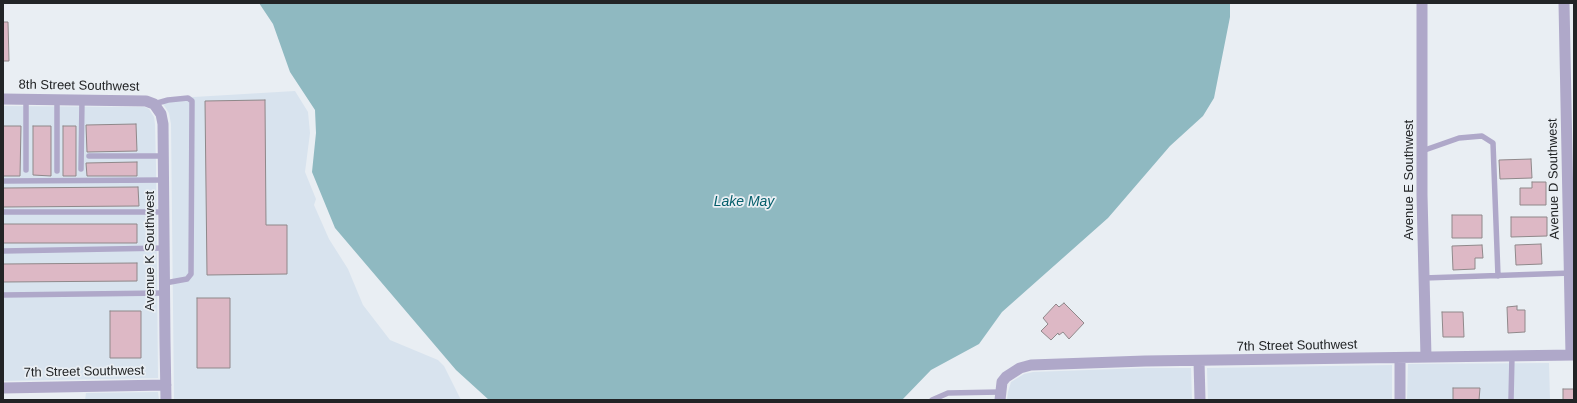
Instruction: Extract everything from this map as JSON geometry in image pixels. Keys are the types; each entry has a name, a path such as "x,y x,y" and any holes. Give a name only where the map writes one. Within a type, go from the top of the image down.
{"street":[{"name":"Avenue E Southwest","path":"1422,3 1422,151 1426,357"},
{"name":"Avenue D Southwest","path":"1564,3 1572,273 1572,355"},
{"name":"8th Street Southwest","path":"3,99 146,100 154,104"},
{"name":"Avenue K Southwest","path":"154,104 161,114 163,124 166,400"},
{"name":"7th Street Southwest","path":"1000,396 1002,382 1006,377 1020,368 1042,364 1572,355"},
{"path":"1400,358 1400,400"},
{"path":"1199,361 1200,400"},
{"name":"7th Street Southwest","path":"3,388 166,385"}],"lane":[{"path":"3,295 165,288 187,279 191,274 192,101 188,98 168,100 154,104"},
{"path":"57,99 57,171"},
{"path":"26,100 26,170"},
{"path":"81,169 82,100"},
{"path":"1422,151 1460,138 1482,136 1493,144 1498,276"},
{"path":"89,156 164,156"},
{"path":"3,181 164,180"},
{"path":"3,212 164,212"},
{"path":"3,251 165,248"},
{"path":"1424,278 1572,273"},
{"path":"1511,400 1512,356"},
{"path":"932,400 948,393 1000,396"}],"shaded area":[{"path":"295,91 308,112 310,133 305,172 316,199 314,205 329,239 348,269 363,305 390,340 438,360 444,366 461,400 174,400 171,124 169,113 163,104 165,102 160,99"},
{"path":"3,106 145,107 149,109 154,117 156,165 158,378 3,381"},
{"path":"1549,363 1550,400 1407,400 1408,364"},
{"path":"1392,365 1392,400 1208,400 1207,368"},
{"path":"1191,368 1192,400 1007,400 1011,382 1024,374 1033,372"},
{"path":"158,392 159,400 85,400 86,393"}],"water":[{"name":"Lake May","path":"259,3 1230,3 1230,17 1214,98 1203,116 1170,146 1108,218 1002,312 979,344 931,370 902,400 489,400 456,370 335,228 312,172 316,133 315,110 290,72 273,24"}],"building":[{"path":"3,22 8,22 9,61 3,61"},
{"path":"265,100 266,225 287,225 287,274 207,275 205,101"},
{"path":"136,124 137,151 87,152 86,125"},
{"path":"3,126 21,126 20,176 3,176"},
{"path":"33,126 51,126 51,176 33,175"},
{"path":"63,126 76,126 76,176 63,176"},
{"path":"1531,159 1532,178 1500,179 1499,160"},
{"path":"137,162 137,176 87,176 86,163"},
{"path":"1532,182 1546,182 1546,205 1520,205 1520,188 1532,188"},
{"path":"138,187 139,206 3,207 3,188"},
{"path":"1452,215 1482,215 1482,238 1452,238"},
{"path":"1511,217 1547,217 1547,236 1511,237"},
{"path":"3,224 137,224 137,243 3,243"},
{"path":"1541,244 1542,264 1516,265 1515,245"},
{"path":"1482,245 1483,258 1475,258 1475,269 1453,270 1452,246"},
{"path":"137,263 137,281 3,282 3,264"},
{"path":"197,298 230,298 230,368 197,368"},
{"path":"1064,303 1084,323 1069,339 1063,332 1059,335 1058,333 1051,340 1041,331 1048,324 1043,318 1056,304 1059,307"},
{"path":"1517,306 1517,310 1525,310 1525,332 1508,333 1507,307"},
{"path":"110,311 141,311 141,358 110,358"},
{"path":"1442,312 1463,312 1464,337 1443,337"},
{"path":"1453,388 1480,388 1479,400 1453,400"},
{"path":"1563,389 1574,389 1574,400 1563,400"}]}
